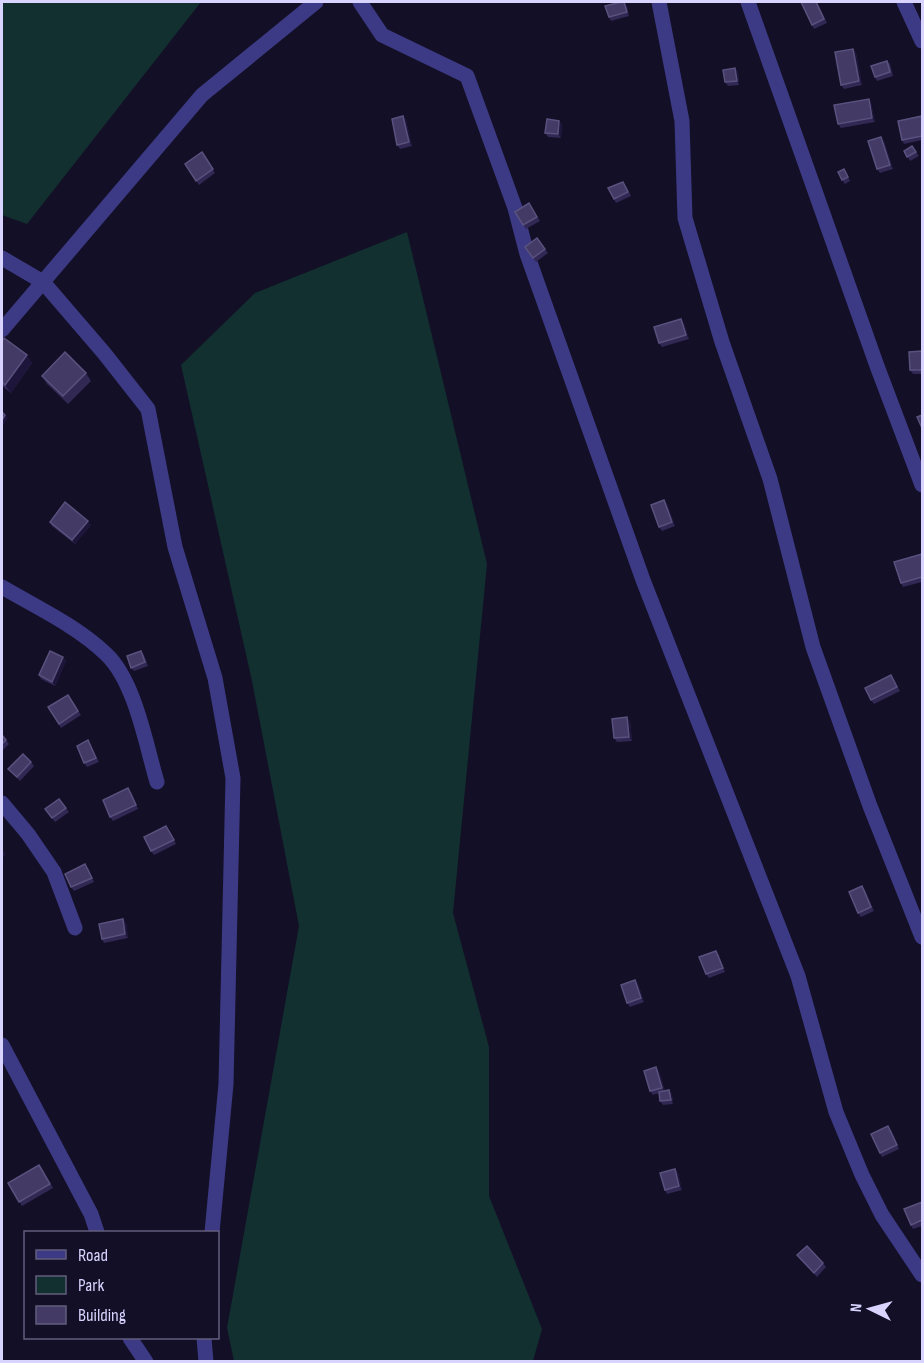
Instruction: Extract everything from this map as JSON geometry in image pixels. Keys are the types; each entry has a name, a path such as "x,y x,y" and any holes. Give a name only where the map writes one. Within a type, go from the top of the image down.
{"street":[{"path":"2,330 202,95 316,2"},
{"path":"360,2 382,34 467,76 515,208 527,254 644,580 798,976 836,1112 862,1175 882,1215 922,1275"},
{"path":"659,2 682,121 685,219 722,342 770,479 813,647 870,806 922,937"},
{"path":"748,2 877,366 922,485"},
{"path":"904,2 922,41"},
{"path":"2,258 43,282 148,409 175,547 215,678 233,778 226,1084 212,1231"},
{"path":"2,587 80,634 108,655 123,679 137,713 157,782"},
{"path":"2,803 28,834 54,872 75,928"},
{"path":"2,1045 91,1214 96,1231"},
{"path":"131,1339 146,1362"},
{"path":"204,1339 206,1362"}],"green space":[{"path":"2,2 201,2 27,224 2,215"},
{"path":"407,232 487,564 453,913 489,1047 489,1196 542,1329 533,1361 234,1361 227,1328 299,926 252,681 181,365 255,293"}],"building":[{"path":"624,2 627,12 609,17 605,6"},
{"path":"801,2 816,2 824,19 812,25"},
{"path":"853,49 859,81 841,85 835,52"},
{"path":"887,61 890,72 875,77 871,66"},
{"path":"735,68 737,81 725,82 723,70"},
{"path":"869,99 872,118 838,124 834,105"},
{"path":"403,116 409,142 397,145 392,119"},
{"path":"922,116 922,136 902,140 898,121"},
{"path":"547,119 559,121 558,134 545,133"},
{"path":"881,137 890,165 877,169 868,141"},
{"path":"912,146 916,152 907,157 904,151"},
{"path":"202,152 213,169 196,181 185,164"},
{"path":"844,169 848,177 842,180 838,172"},
{"path":"623,182 628,192 614,199 608,188"},
{"path":"529,203 537,217 523,225 515,212"},
{"path":"537,238 545,249 533,258 525,247"},
{"path":"681,319 686,335 659,343 654,327"},
{"path":"4,338 27,355 5,385 2,382 2,341"},
{"path":"922,351 922,370 910,370 909,352"},
{"path":"65,352 86,373 63,396 42,376"},
{"path":"922,415 922,428 917,417"},
{"path":"664,500 672,522 659,527 651,505"},
{"path":"65,502 88,521 72,540 50,522"},
{"path":"922,554 922,577 901,583 894,562"},
{"path":"50,651 63,657 52,682 39,675"},
{"path":"141,651 145,662 131,668 127,656"},
{"path":"891,675 897,687 871,700 865,688"},
{"path":"68,695 78,711 59,724 48,707"},
{"path":"627,717 629,737 614,738 612,719"},
{"path":"88,740 96,758 84,763 77,746"},
{"path":"23,754 31,762 17,777 8,769"},
{"path":"128,788 136,805 110,817 103,800"},
{"path":"59,799 66,808 52,818 45,809"},
{"path":"166,826 174,840 151,851 144,837"},
{"path":"85,864 92,878 71,887 65,874"},
{"path":"862,886 871,907 858,913 849,892"},
{"path":"123,919 125,934 102,939 99,924"},
{"path":"716,951 723,968 706,974 699,957"},
{"path":"635,980 641,998 627,1003 621,985"},
{"path":"656,1067 662,1088 650,1091 644,1071"},
{"path":"669,1090 671,1100 660,1101 659,1092"},
{"path":"888,1126 897,1145 880,1153 871,1134"},
{"path":"39,1165 50,1184 19,1202 8,1183"},
{"path":"675,1169 679,1186 665,1190 660,1173"},
{"path":"922,1202 922,1220 911,1225 904,1209"},
{"path":"807,1246 823,1263 814,1273 797,1255"}]}
